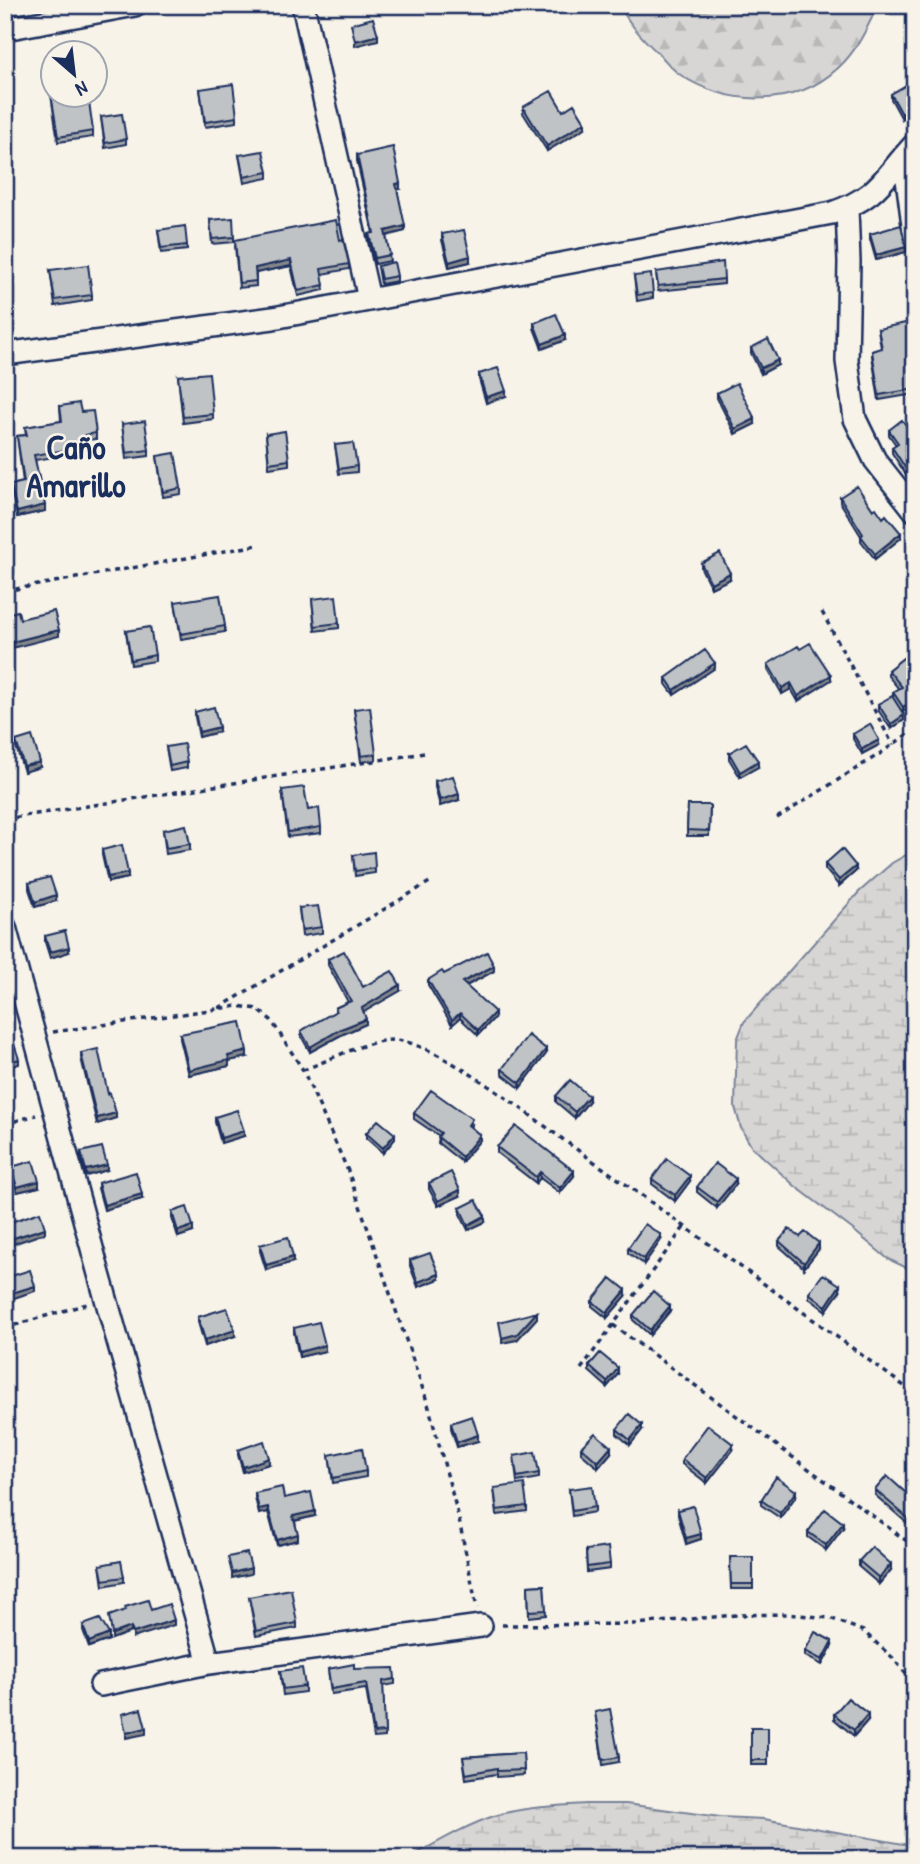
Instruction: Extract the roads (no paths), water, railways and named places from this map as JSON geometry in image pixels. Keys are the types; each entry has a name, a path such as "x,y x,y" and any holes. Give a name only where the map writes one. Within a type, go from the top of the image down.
{"street":[{"path":"5,29 135,5"},
{"path":"303,5 369,299"},
{"path":"5,354 273,318 512,271 761,228 846,208 870,195 910,150"},
{"path":"910,150 915,240"},
{"path":"846,208 849,262 847,361 855,419 875,460 915,511"},
{"path":"5,927 209,1663"},
{"path":"101,1685 209,1663 481,1626"}],"district":[{"name":"Caño Amarillo","path":"76,466"}]}
